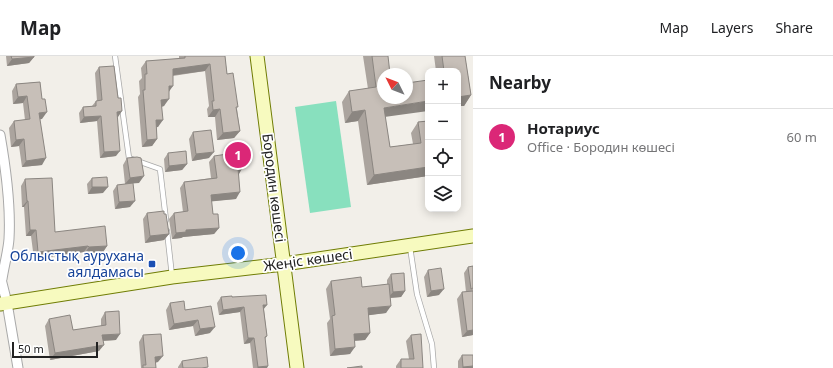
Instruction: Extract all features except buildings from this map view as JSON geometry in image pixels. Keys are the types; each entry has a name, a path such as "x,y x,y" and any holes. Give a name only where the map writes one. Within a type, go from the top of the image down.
{"street":[{"name":"Бородин көшесі","path":"257,56 297,368"},
{"path":"0,135 6,169 9,222 9,241 1,277 4,303 18,368"},
{"name":"Жеңіс көшесі","path":"4,303 172,277 284,264 473,236"}],"lane":[{"path":"115,56 128,158 160,169 172,277"},
{"path":"409,245 417,294 432,344 434,368"}],"green space":[{"path":"336,101 351,207 310,213 295,107"}],"place":[{"name":"Нотариус","path":"238,155"},
{"name":"Облыстық аурухана аялдамасы","path":"152,264"}]}
